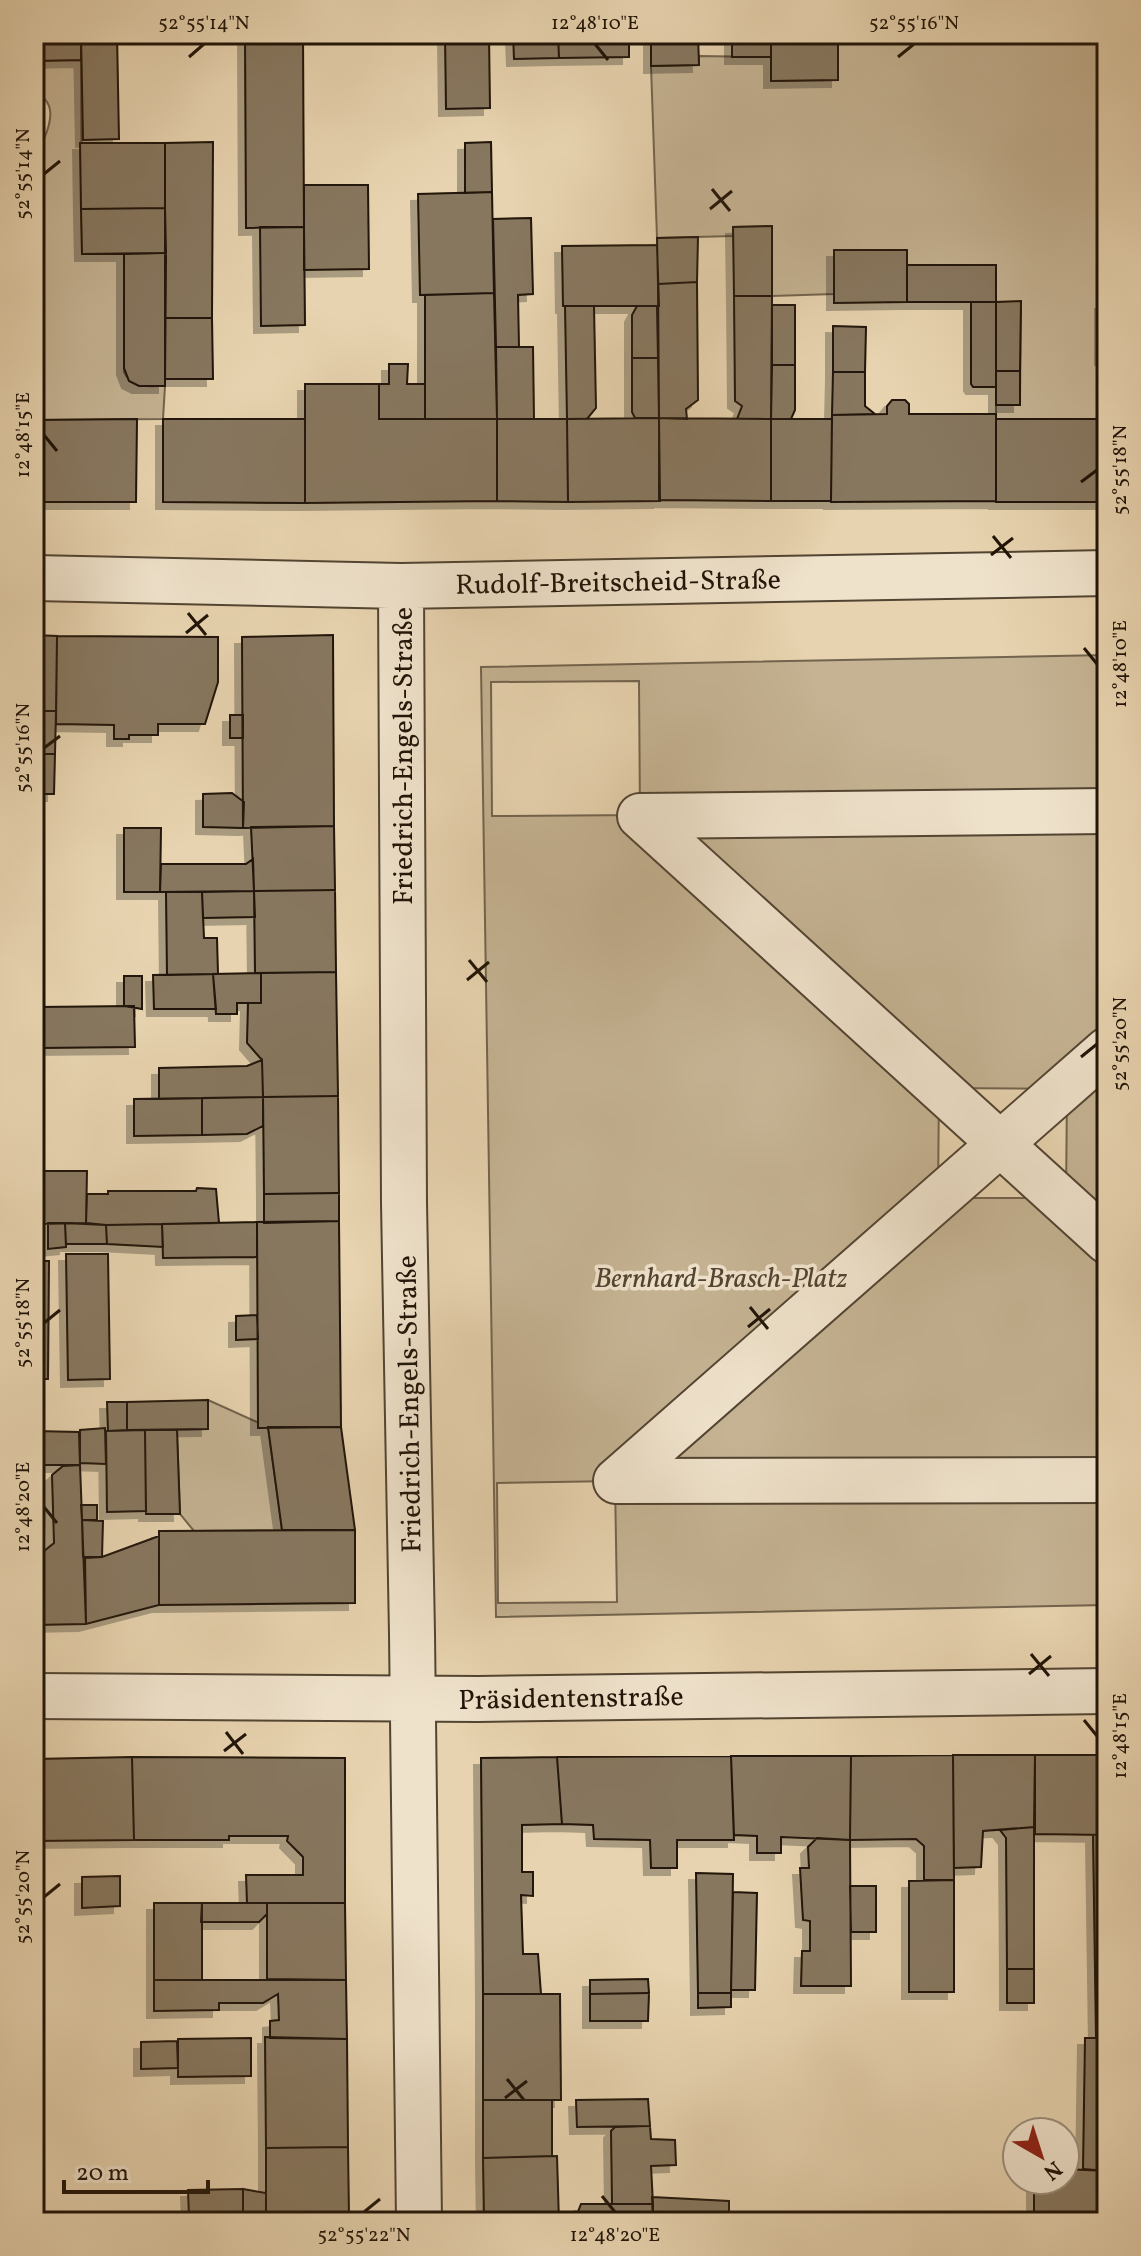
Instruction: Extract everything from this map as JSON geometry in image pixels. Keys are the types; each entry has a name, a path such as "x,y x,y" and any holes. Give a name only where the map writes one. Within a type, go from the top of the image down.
{"street":[{"name":"Rudolf-Breitscheid-Straße","path":"34,578 401,586 1107,573"},
{"name":"Friedrich-Engels-Straße","path":"401,586 404,1203 419,2222"},
{"path":"1107,811 640,816 1107,1241"},
{"path":"1107,1050 616,1481 1107,1480"},
{"name":"Präsidentenstraße","path":"34,1696 412,1698 1107,1691"}],"green space":[{"path":"838,34 1107,34 1107,302 1102,302 1102,357 1107,358 1107,419 996,419 996,405 1020,405 1021,302 996,302 996,266 907,265 907,250 834,250 834,294 772,296 772,226 734,227 733,236 657,238 651,66 699,65 699,56 771,57 771,81 838,80"},
{"path":"81,60 82,254 124,254 124,372 136,384 165,386 163,419 34,420 34,142 44,139 50,112 46,100 34,92 34,61"},
{"name":"Bernhard-Brasch-Platz","path":"1107,655 1107,1605 496,1617 481,667","holes":["639,681 640,815 492,816 491,682","939,1088 1067,1089 1066,1198 938,1198","615,1481 617,1602 498,1603 497,1483"]},
{"path":"208,1400 268,1427 282,1530 194,1531 180,1514 177,1430 208,1429"}],"building":[{"path":"34,34 81,34 81,60 34,61"},
{"path":"81,34 117,34 119,139 83,140"},
{"path":"245,34 303,34 304,227 246,228"},
{"path":"445,34 489,34 490,108 446,109"},
{"path":"513,34 558,34 559,58 514,59"},
{"path":"558,34 629,34 629,57 559,58"},
{"path":"651,34 698,34 699,65 651,66"},
{"path":"732,34 771,34 771,57 732,57"},
{"path":"771,34 838,34 838,80 771,81"},
{"path":"213,142 212,318 165,318 165,143"},
{"path":"491,142 492,192 465,193 465,143"},
{"path":"80,143 165,143 165,208 81,209"},
{"path":"304,185 368,185 369,269 304,270"},
{"path":"492,192 494,293 420,295 418,194"},
{"path":"165,208 166,253 82,254 81,209"},
{"path":"531,218 533,294 518,295 519,347 496,347 493,219"},
{"path":"772,226 772,296 734,296 733,227"},
{"path":"260,227 304,227 305,325 261,326"},
{"path":"698,237 697,282 658,284 657,238"},
{"path":"657,245 659,306 563,306 562,246"},
{"path":"834,250 907,250 907,302 834,303"},
{"path":"166,253 165,386 139,386 129,381 124,368 124,254"},
{"path":"907,265 996,265 996,302 907,302"},
{"path":"697,282 698,400 686,409 687,419 659,418 658,284"},
{"path":"494,293 497,419 425,419 425,295"},
{"path":"734,296 772,296 771,419 737,419 742,406 735,401"},
{"path":"1021,301 1020,371 996,371 996,302"},
{"path":"971,302 996,302 996,387 973,387 971,384"},
{"path":"1102,302 1107,302 1107,358 1102,358"},
{"path":"772,305 795,305 795,365 772,365"},
{"path":"565,306 594,306 596,408 587,419 567,419"},
{"path":"637,306 657,306 658,358 632,358 632,315"},
{"path":"165,318 212,318 213,379 165,379"},
{"path":"833,326 866,327 865,372 833,372"},
{"path":"496,347 533,347 534,419 497,419"},
{"path":"632,358 658,358 659,418 635,418 632,412"},
{"path":"389,364 408,364 407,384 425,384 425,419 379,419 379,384 389,384"},
{"path":"772,365 795,365 795,410 791,419 771,419"},
{"path":"996,371 1020,371 1020,405 996,405"},
{"path":"833,372 865,372 865,406 875,414 832,415"},
{"path":"305,384 379,384 379,419 497,419 497,501 305,503"},
{"path":"892,400 905,400 909,404 909,414 996,414 996,501 831,502 832,415 887,414 887,406"},
{"path":"659,418 771,419 771,501 659,500"},
{"path":"659,418 660,501 568,502 567,419"},
{"path":"137,419 136,502 34,502 34,420"},
{"path":"163,419 305,419 305,503 163,502"},
{"path":"497,419 567,419 568,502 497,501"},
{"path":"771,419 832,419 831,501 771,501"},
{"path":"996,419 1107,419 1107,502 996,502"},
{"path":"34,635 57,636 56,711 34,711"},
{"path":"333,635 334,826 243,828 242,637"},
{"path":"57,636 218,637 218,682 205,724 158,724 158,735 129,735 129,739 114,739 114,725 56,724"},
{"path":"35,711 56,711 55,754 35,754"},
{"path":"230,715 243,715 243,738 230,738"},
{"path":"35,754 55,754 54,794 34,794"},
{"path":"232,793 244,802 243,828 203,827 203,794"},
{"path":"334,826 335,890 254,891 251,827"},
{"path":"124,828 161,828 160,892 124,892"},
{"path":"253,859 254,891 160,892 161,864 246,864"},
{"path":"335,890 336,972 255,973 254,891"},
{"path":"254,891 255,917 203,918 202,892"},
{"path":"166,892 202,892 204,938 217,938 218,974 167,975"},
{"path":"336,972 338,1096 263,1097 262,1060 247,1043 248,1003 261,1003 261,973"},
{"path":"261,973 261,1003 237,1003 237,1014 216,1014 213,974"},
{"path":"213,974 216,1009 154,1009 153,975"},
{"path":"124,976 142,976 142,1009 124,1006"},
{"path":"134,1006 135,1047 39,1048 39,1007"},
{"path":"262,1060 263,1097 159,1099 159,1068 247,1066"},
{"path":"338,1096 339,1193 264,1194 263,1097"},
{"path":"263,1097 263,1126 247,1134 202,1135 202,1098"},
{"path":"202,1098 202,1135 134,1136 134,1099"},
{"path":"34,1171 87,1171 86,1223 34,1224"},
{"path":"197,1188 216,1189 219,1223 86,1223 87,1194 108,1194 108,1191 196,1191"},
{"path":"339,1193 339,1221 264,1223 264,1194"},
{"path":"339,1221 341,1427 258,1428 257,1222"},
{"path":"257,1222 257,1257 163,1258 162,1224"},
{"path":"48,1223 65,1223 66,1247 48,1249"},
{"path":"65,1223 106,1225 107,1244 66,1244"},
{"path":"162,1224 163,1247 107,1244 106,1225"},
{"path":"66,1254 108,1254 110,1379 68,1380"},
{"path":"34,1261 49,1261 48,1379 34,1379"},
{"path":"257,1315 258,1339 236,1340 236,1316"},
{"path":"208,1400 208,1429 127,1430 127,1402"},
{"path":"107,1402 127,1402 127,1430 108,1431"},
{"path":"268,1427 341,1427 355,1530 282,1530"},
{"path":"105,1428 106,1464 80,1463 80,1430"},
{"path":"145,1430 177,1430 180,1514 146,1514"},
{"path":"145,1430 146,1511 107,1512 106,1431"},
{"path":"34,1431 79,1432 80,1465 34,1465"},
{"path":"80,1465 86,1624 34,1625 34,1552 44,1551 54,1543 52,1475 63,1466"},
{"path":"81,1505 97,1505 97,1520 82,1520"},
{"path":"82,1520 103,1521 102,1557 83,1557"},
{"path":"355,1530 355,1603 159,1605 159,1531"},
{"path":"159,1536 159,1605 86,1624 85,1558 102,1557"},
{"path":"953,1755 1035,1755 1034,1827 983,1831 981,1867 954,1868"},
{"path":"953,1755 954,1880 924,1880 924,1846 916,1839 850,1840 851,1756"},
{"path":"1035,1755 1107,1755 1107,1835 1035,1834"},
{"path":"731,1756 734,1840 677,1840 677,1868 651,1868 650,1840 594,1839 593,1825 562,1824 557,1757"},
{"path":"731,1756 851,1756 850,1840 781,1837 781,1853 757,1853 757,1836 734,1835"},
{"path":"132,1757 345,1758 345,1903 247,1903 246,1875 303,1875 303,1857 287,1841 288,1836 229,1836 229,1840 134,1840"},
{"path":"132,1757 134,1840 34,1841 34,1759"},
{"path":"557,1757 562,1824 522,1825 522,1872 533,1872 533,1896 521,1895 523,1954 538,1954 541,1994 483,1994 481,1758"},
{"path":"1034,1827 1034,1969 1007,1969 1006,1838 1000,1830"},
{"path":"1093,1835 1107,1835 1107,2038 1096,2038"},
{"path":"817,1838 850,1840 851,1986 801,1986 802,1951 810,1951 810,1921 803,1920 800,1868 809,1868 808,1847"},
{"path":"696,1873 733,1874 731,1993 698,1993"},
{"path":"120,1876 120,1906 82,1908 82,1877"},
{"path":"954,1880 954,1992 909,1992 909,1881"},
{"path":"850,1886 876,1886 876,1932 851,1932"},
{"path":"733,1892 757,1893 755,1990 731,1990"},
{"path":"154,1903 202,1903 202,1980 154,1980"},
{"path":"202,1903 267,1903 267,1914 259,1922 201,1922"},
{"path":"267,1903 345,1903 346,1980 267,1979"},
{"path":"1007,1969 1034,1969 1034,2003 1007,2003"},
{"path":"648,1979 649,1993 590,1994 590,1980"},
{"path":"154,1980 346,1980 347,2039 270,2038 270,2021 279,2020 278,1994 263,2003 219,2003 219,2010 154,2011"},
{"path":"649,1993 648,2021 590,2021 590,1994"},
{"path":"698,1993 731,1993 731,2007 698,2008"},
{"path":"483,1994 560,1994 561,2100 483,2100"},
{"path":"265,2037 347,2039 348,2147 266,2148"},
{"path":"251,2038 251,2076 178,2077 178,2039"},
{"path":"1085,2038 1107,2038 1107,2171 1083,2169"},
{"path":"177,2041 178,2068 141,2069 141,2042"},
{"path":"648,2099 650,2126 577,2127 576,2100"},
{"path":"483,2100 552,2100 552,2156 483,2158"},
{"path":"650,2126 651,2139 675,2140 676,2165 651,2166 653,2204 612,2204 611,2131 615,2127"},
{"path":"348,2147 349,2216 266,2215 266,2148"},
{"path":"557,2156 559,2222 484,2222 483,2158"},
{"path":"1081,2170 1107,2171 1107,2222 1034,2222 1034,2196 1081,2196"},
{"path":"243,2189 266,2193 266,2215 243,2216"},
{"path":"243,2189 243,2216 189,2217 188,2190"},
{"path":"652,2197 729,2201 729,2222 653,2222"},
{"path":"581,2204 653,2204 653,2222 574,2222"},
{"path":"266,2215 349,2216 349,2222 266,2222"},
{"path":"243,2216 243,2222 189,2222 189,2217"}]}
